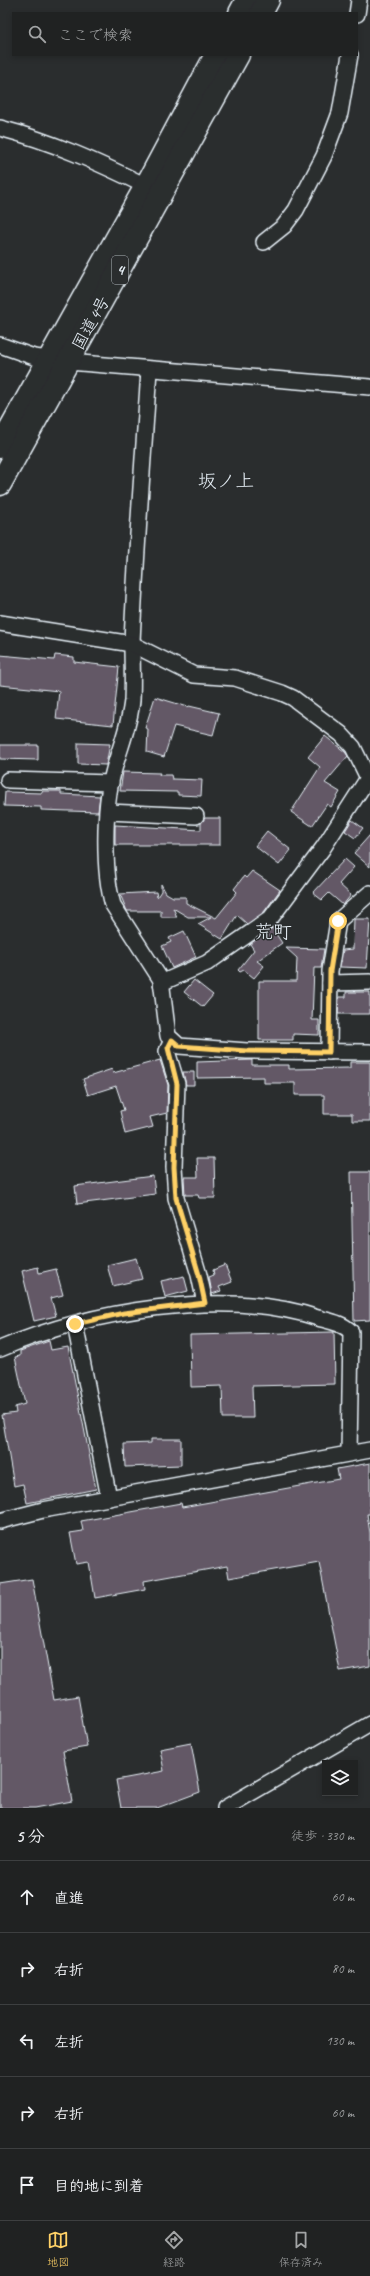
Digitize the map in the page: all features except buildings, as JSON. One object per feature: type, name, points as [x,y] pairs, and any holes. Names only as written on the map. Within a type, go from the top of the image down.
[{"type":"highway","points":[[241,12],[247,0]]},
{"type":"highway","points":[[262,12],[268,0]]},
{"type":"highway","name":"国道4号","points":[[0,484],[146,186],[215,56]]},
{"type":"highway","name":"国道4号","points":[[0,447],[59,361],[237,56]]},
{"type":"street","points":[[357,12],[359,0]]},
{"type":"street","points":[[264,242],[284,226],[296,210],[324,156],[340,113],[350,56]]},
{"type":"street","points":[[0,128],[39,138],[68,149],[146,186]]},
{"type":"street","points":[[0,345],[34,357],[59,361],[149,370],[370,387]]},
{"type":"street","points":[[149,370],[132,644],[130,714],[111,783],[108,812],[107,851],[109,893],[113,905],[158,974],[161,983],[168,1036],[179,1046],[247,1051],[370,1052]]},
{"type":"street","points":[[0,623],[132,644],[194,675],[235,678],[293,698],[345,738],[353,747],[369,780],[323,848],[270,919],[207,963],[161,983]]},
{"type":"street","points":[[8,780],[111,783]]},
{"type":"street","points":[[108,812],[196,816]]},
{"type":"street","points":[[329,1052],[330,983],[338,921],[370,893]]},
{"type":"street","points":[[330,983],[370,982]]},
{"type":"street","points":[[172,1040],[167,1051],[177,1084],[174,1167],[176,1198],[199,1275],[205,1303]]},
{"type":"street","points":[[0,1349],[25,1339],[75,1324],[124,1313],[205,1303],[294,1311],[348,1329],[351,1332],[349,1453]]},
{"type":"street","points":[[75,1324],[109,1498]]},
{"type":"street","points":[[0,1521],[109,1498],[370,1450]]},
{"type":"street","points":[[225,1808],[370,1724]]},
{"type":"district","name":"坂ノ上","points":[[226,481]]},
{"type":"district","name":"荒町","points":[[273,932]]},
{"type":"route","points":[[75,1324],[98,1318],[160,1307],[205,1303],[199,1275],[176,1198],[174,1167],[177,1084],[167,1051],[168,1048],[172,1040],[179,1046],[247,1051],[329,1052],[330,971],[338,921]]}]
